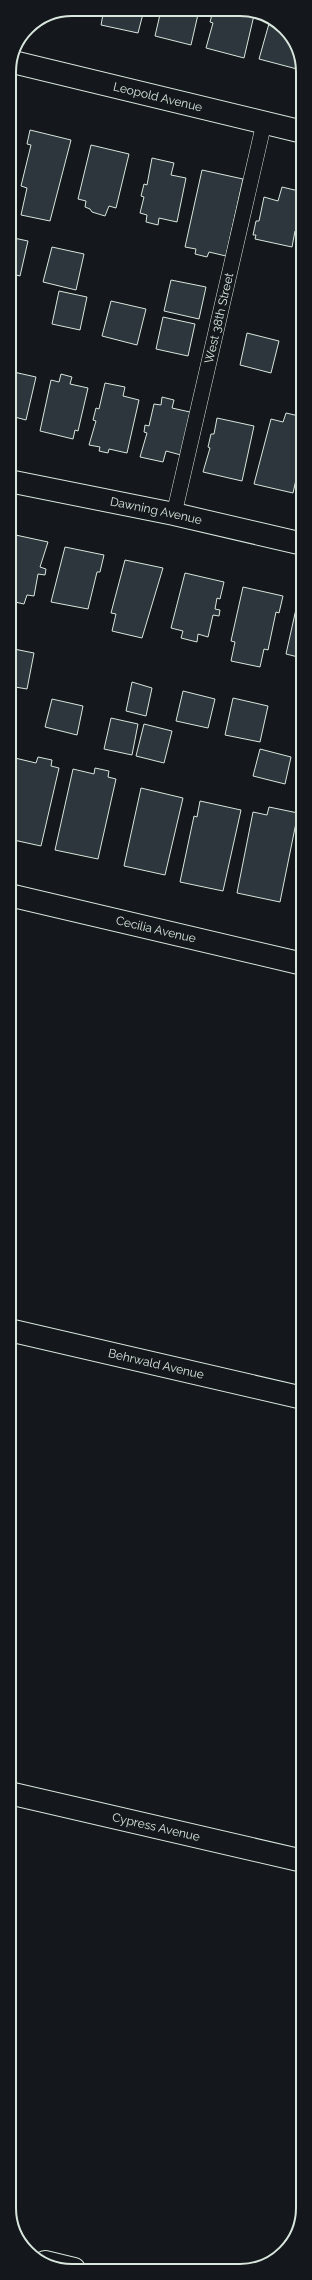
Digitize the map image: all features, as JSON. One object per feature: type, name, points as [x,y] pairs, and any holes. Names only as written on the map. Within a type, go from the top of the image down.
[{"type":"street","name":"Leopold Avenue","points":[[17,63],[296,130]]},
{"type":"street","name":"Dawning Avenue","points":[[16,482],[174,514],[296,542]]},
{"type":"street","name":"Cecilia Avenue","points":[[16,897],[296,962]]},
{"type":"street","name":"Behrwald Avenue","points":[[16,1332],[296,1396]]},
{"type":"street","name":"Cypress Avenue","points":[[16,1795],[296,1859]]},
{"type":"lane","name":"West 38th Street","points":[[174,514],[264,123]]},
{"type":"building","points":[[103,16],[142,16],[138,33],[101,25]]},
{"type":"building","points":[[160,16],[198,16],[191,45],[155,36]]},
{"type":"building","points":[[212,16],[247,16],[253,18],[244,58],[206,48],[213,23],[210,22]]},
{"type":"building","points":[[269,24],[277,30],[288,44],[292,51],[296,69],[259,59]]},
{"type":"building","points":[[30,130],[71,140],[50,221],[21,215],[27,188],[21,186],[31,145],[27,144]]},
{"type":"building","points":[[91,145],[129,154],[116,208],[109,206],[105,216],[92,212],[90,209],[85,207],[86,201],[78,199]]},
{"type":"building","points":[[152,158],[174,163],[171,175],[186,178],[177,222],[159,218],[158,225],[146,222],[147,215],[140,213],[144,197],[141,196],[144,184],[147,185]]},
{"type":"building","points":[[202,170],[243,179],[226,256],[209,252],[207,257],[195,254],[196,249],[185,247]]},
{"type":"building","points":[[282,187],[296,190],[296,231],[292,247],[255,239],[256,235],[253,235],[256,221],[259,221],[264,197],[278,201]]},
{"type":"building","points":[[16,238],[28,241],[20,276],[16,275]]},
{"type":"building","points":[[52,247],[84,254],[76,290],[43,282]]},
{"type":"building","points":[[171,280],[206,287],[199,319],[164,311]]},
{"type":"building","points":[[59,291],[87,297],[80,330],[52,324]]},
{"type":"building","points":[[111,301],[146,309],[137,345],[102,336]]},
{"type":"building","points":[[163,317],[195,324],[188,356],[156,349]]},
{"type":"building","points":[[247,333],[279,341],[271,373],[240,365]]},
{"type":"building","points":[[16,373],[36,377],[26,420],[16,417]]},
{"type":"building","points":[[61,374],[72,377],[70,384],[88,388],[78,431],[75,430],[73,439],[40,431],[51,380],[59,382]]},
{"type":"building","points":[[105,383],[125,387],[123,396],[139,400],[127,453],[109,449],[108,453],[99,451],[100,447],[89,445],[96,421],[93,420],[96,408],[99,409]]},
{"type":"building","points":[[162,397],[174,400],[172,408],[190,412],[181,455],[166,451],[163,462],[140,457],[147,433],[144,432],[145,425],[149,426],[154,404],[161,405]]},
{"type":"building","points":[[286,413],[296,415],[296,480],[293,493],[254,484],[271,419],[283,422]]},
{"type":"building","points":[[217,418],[254,426],[242,481],[203,472],[210,448],[208,447],[211,434],[214,434]]},
{"type":"building","points":[[16,535],[48,542],[40,567],[46,569],[45,575],[38,574],[34,596],[27,595],[24,604],[16,602]]},
{"type":"building","points":[[65,547],[104,555],[100,572],[97,572],[88,609],[51,602]]},
{"type":"building","points":[[125,560],[163,568],[142,638],[112,631],[116,614],[111,613]]},
{"type":"building","points":[[185,573],[224,582],[220,599],[217,598],[215,609],[220,610],[219,616],[213,615],[208,637],[198,634],[197,642],[181,638],[183,631],[171,628]]},
{"type":"building","points":[[243,587],[283,596],[279,613],[276,612],[268,650],[264,649],[260,667],[231,661],[235,642],[231,641]]},
{"type":"building","points":[[296,609],[296,656],[286,654]]},
{"type":"building","points":[[16,649],[34,653],[27,689],[16,687]]},
{"type":"building","points":[[132,682],[152,688],[146,716],[126,711]]},
{"type":"building","points":[[183,691],[215,699],[208,728],[176,721]]},
{"type":"building","points":[[233,698],[268,706],[260,742],[225,735]]},
{"type":"building","points":[[52,699],[83,706],[77,735],[45,727]]},
{"type":"building","points":[[111,718],[138,724],[132,755],[104,749]]},
{"type":"building","points":[[144,724],[172,731],[164,763],[136,756]]},
{"type":"building","points":[[260,749],[291,757],[285,784],[253,776]]},
{"type":"building","points":[[38,757],[52,760],[51,766],[59,768],[41,846],[16,841],[16,758],[36,763]]},
{"type":"building","points":[[95,768],[109,771],[108,777],[116,779],[98,859],[55,850],[73,769],[94,774]]},
{"type":"building","points":[[141,788],[183,798],[165,875],[124,866]]},
{"type":"building","points":[[200,801],[241,810],[223,891],[180,882],[194,816],[197,817]]},
{"type":"building","points":[[269,807],[296,813],[296,823],[280,902],[237,893],[253,812],[267,815]]}]
